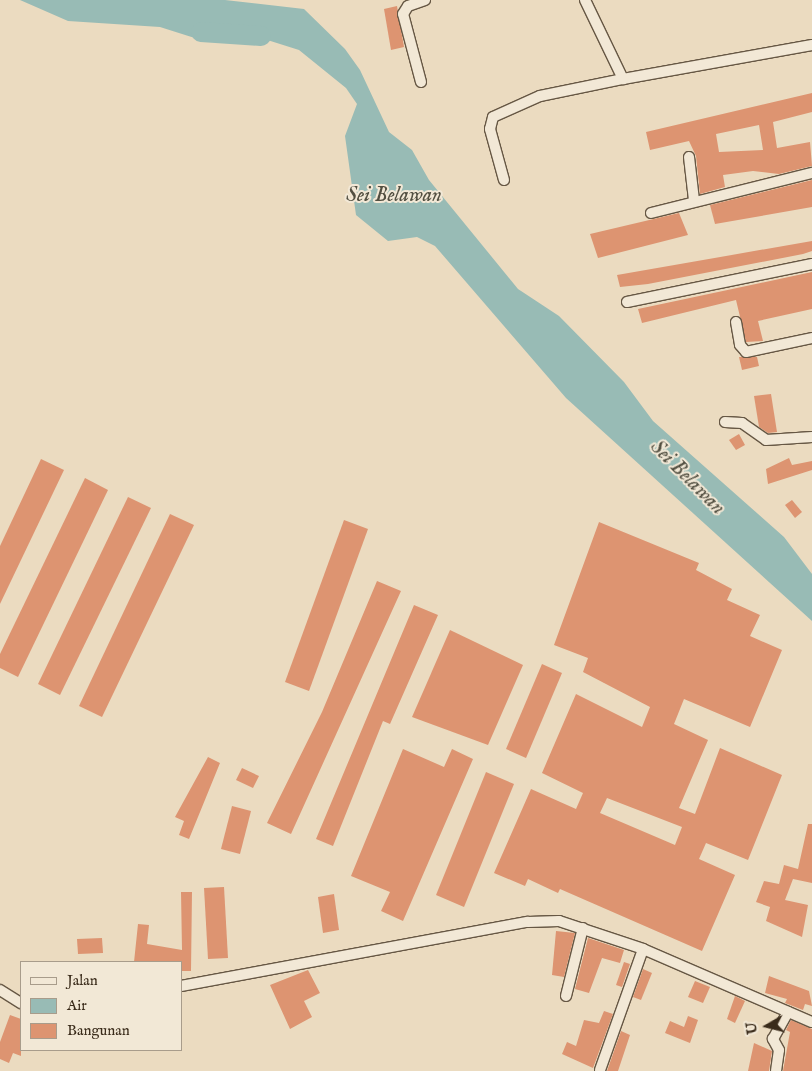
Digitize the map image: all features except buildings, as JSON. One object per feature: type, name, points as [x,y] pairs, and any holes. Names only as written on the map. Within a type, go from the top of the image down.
[{"type":"street","points":[[421,82],[403,14],[408,6],[426,0]]},
{"type":"street","points":[[585,0],[623,79]]},
{"type":"street","points":[[504,180],[490,129],[492,118],[540,96],[812,45]]},
{"type":"street","points":[[689,158],[694,200]]},
{"type":"street","points":[[651,212],[694,200],[812,173]]},
{"type":"street","points":[[628,302],[812,264]]},
{"type":"street","points":[[736,322],[746,352],[812,338]]},
{"type":"street","points":[[725,422],[742,423],[766,440],[812,437]]},
{"type":"street","points":[[182,986],[528,922],[559,921],[643,949],[812,1022]]},
{"type":"street","points":[[566,996],[583,928]]},
{"type":"street","points":[[600,1070],[643,949]]},
{"type":"street","points":[[0,990],[20,1002]]},
{"type":"street","points":[[776,1071],[779,1050],[773,1039],[788,1012]]},
{"type":"water","name":"Sei Belawan","points":[[20,0],[225,0],[304,9],[345,49],[360,70],[389,132],[412,150],[429,180],[518,289],[559,316],[624,382],[653,421],[784,537],[812,574],[812,621],[566,398],[435,246],[417,237],[388,241],[356,215],[345,136],[357,104],[346,88],[299,50],[261,38],[242,40],[230,34],[201,40],[160,27],[68,21]]},
{"type":"waterway","name":"Sei Belawan","points":[[201,32],[261,36]]}]
